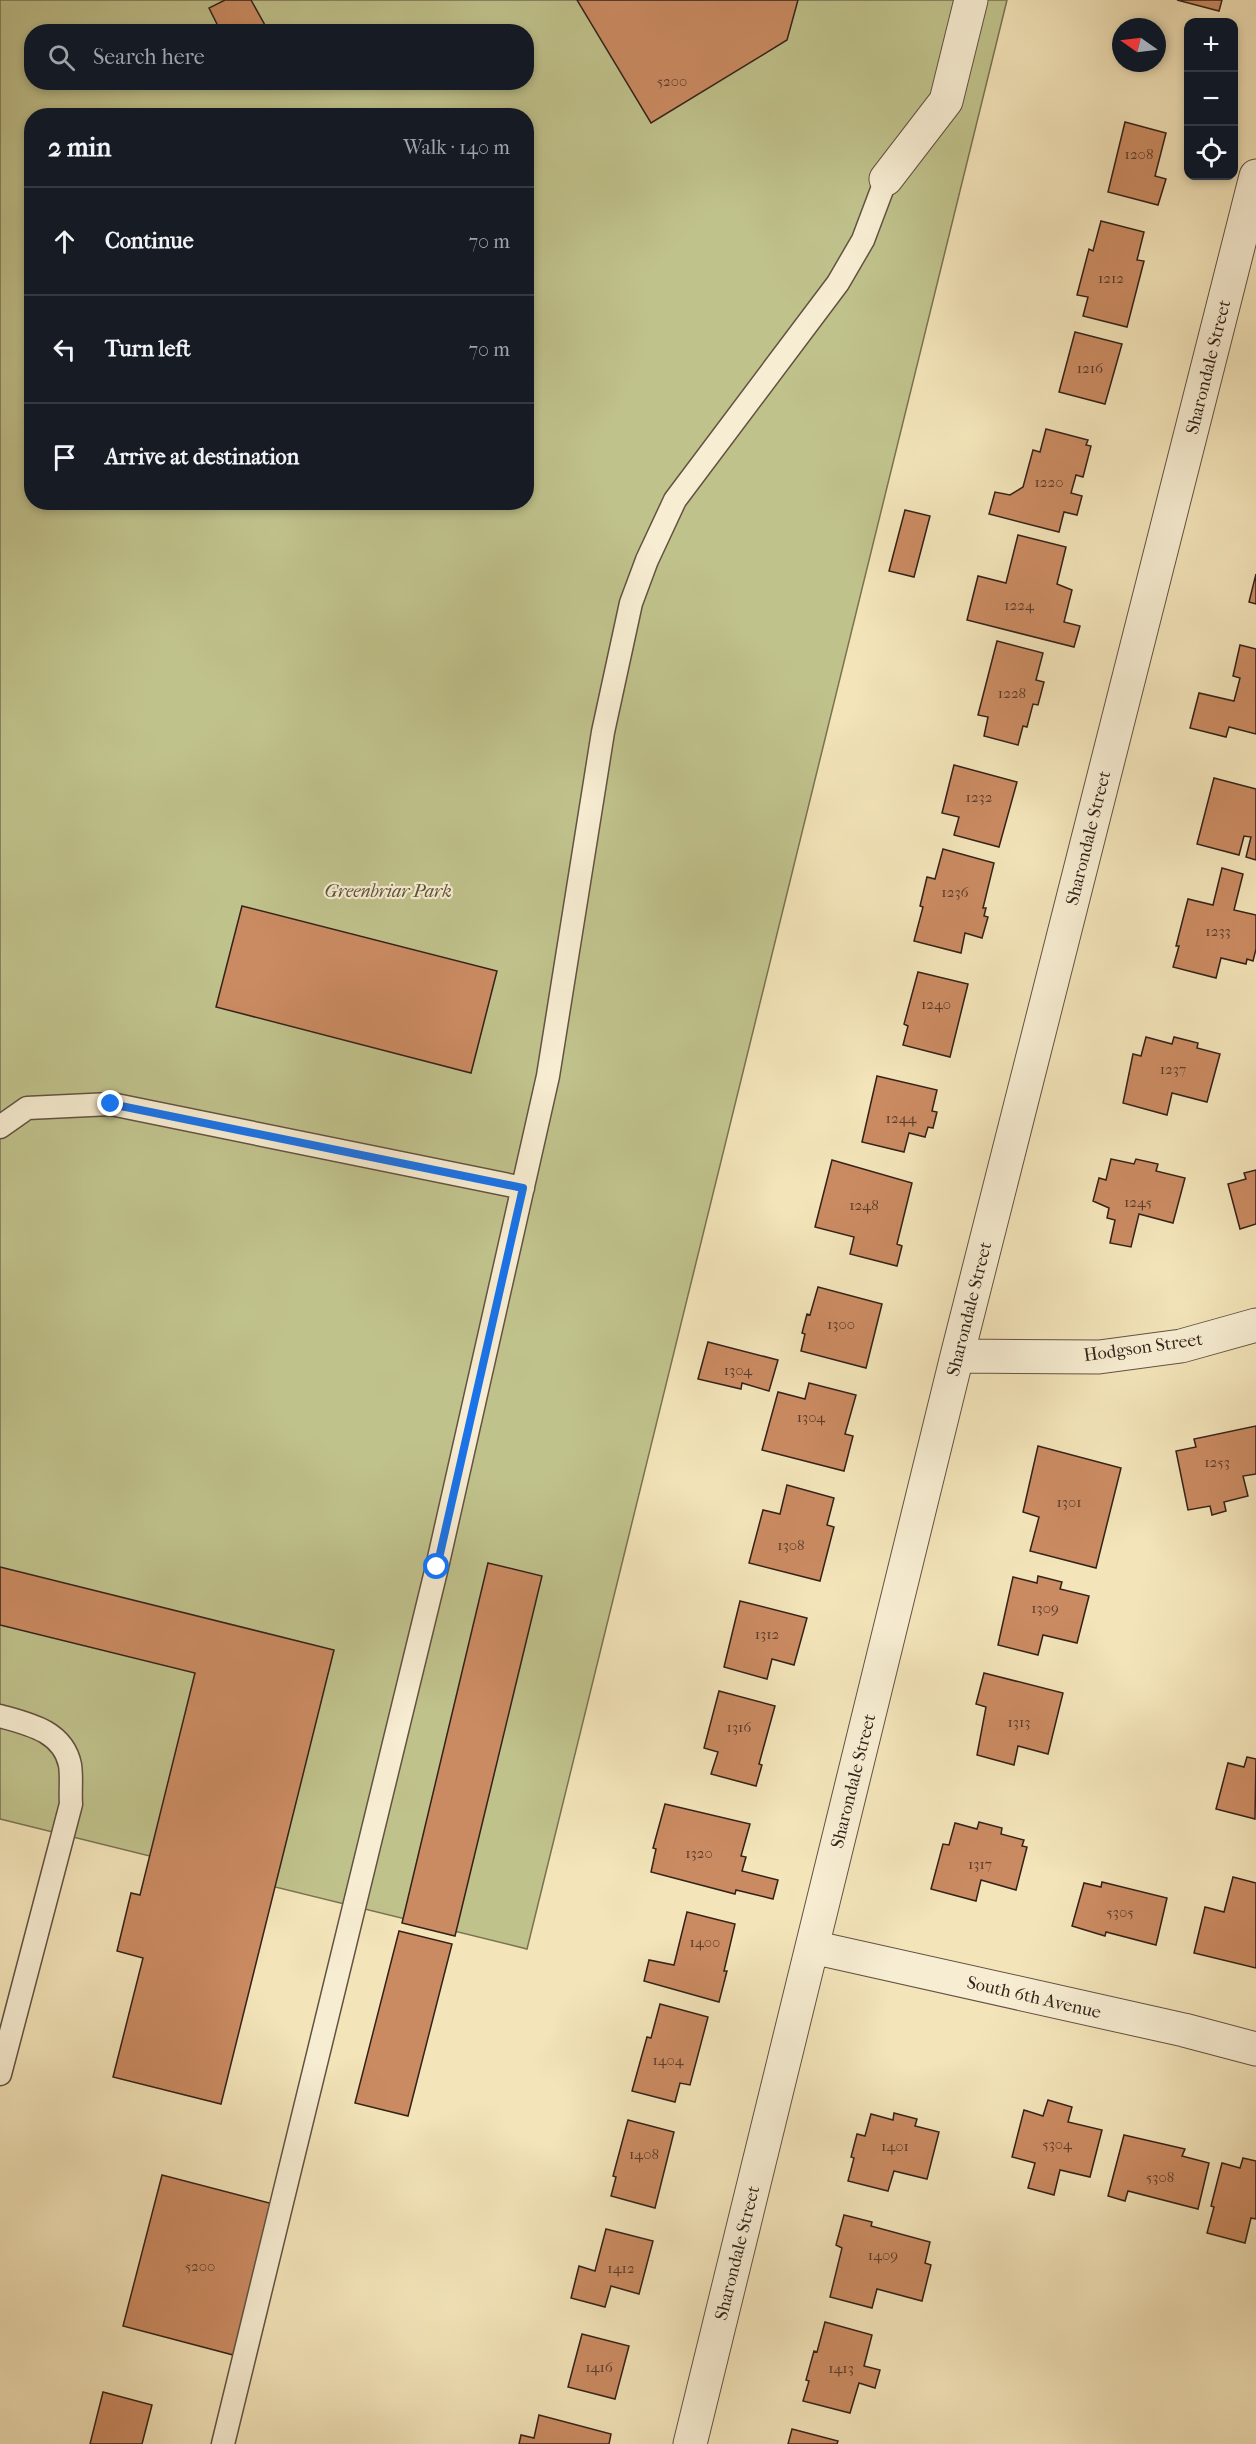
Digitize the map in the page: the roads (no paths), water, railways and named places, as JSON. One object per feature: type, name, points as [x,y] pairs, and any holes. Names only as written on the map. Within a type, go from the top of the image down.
[{"type":"street","points":[[886,180],[946,101],[972,0]]},
{"type":"street","name":"Sharondale Street","points":[[690,2444],[957,1356],[1256,176]]},
{"type":"street","name":"Hodgson Street","points":[[957,1356],[1099,1358],[1181,1346],[1256,1325]]},
{"type":"street","name":"South 6th Avenue","points":[[812,1947],[1256,2049]]},
{"type":"lane","points":[[223,2444],[437,1567],[548,1076],[603,732],[631,603],[647,560],[675,500],[838,283],[862,240],[886,180]]},
{"type":"lane","points":[[0,1127],[27,1108],[111,1104],[523,1188]]},
{"type":"lane","points":[[0,1716],[34,1725],[56,1738],[70,1764],[71,1804],[0,2074]]},
{"type":"park label","name":"Greenbriar Park","points":[[388,891]]}]
